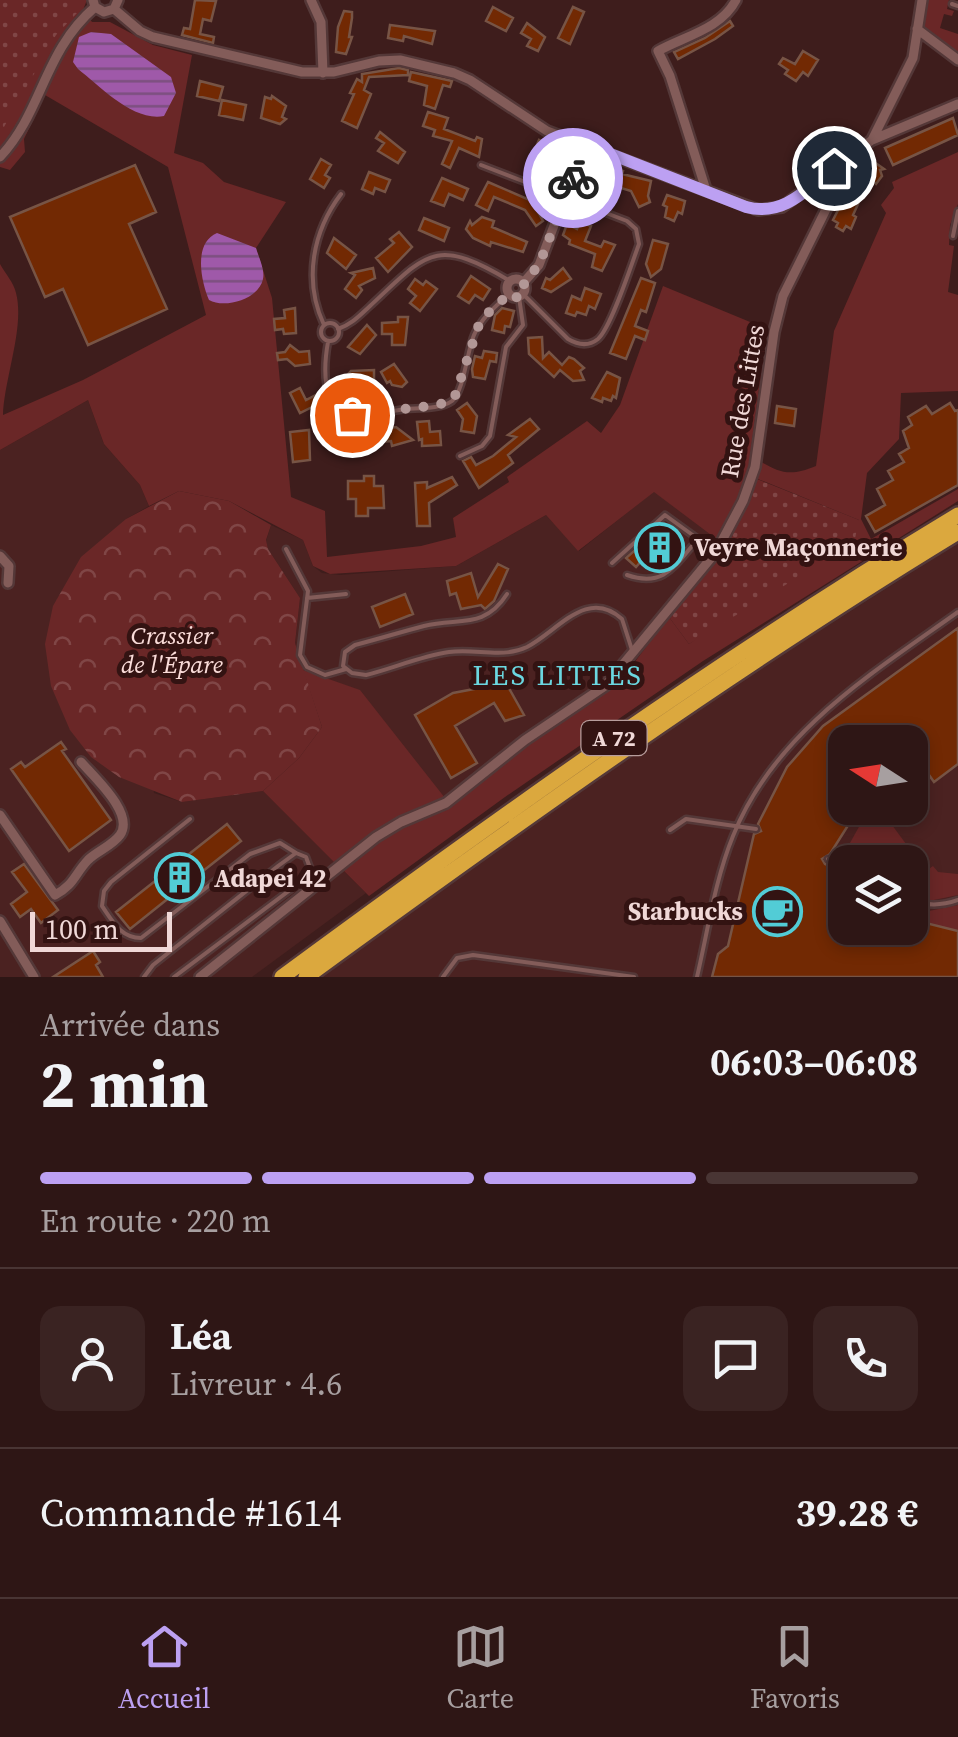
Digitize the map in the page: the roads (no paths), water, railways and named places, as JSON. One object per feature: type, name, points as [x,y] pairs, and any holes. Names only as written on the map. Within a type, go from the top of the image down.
[{"type":"highway","name":"A 72","points":[[282,977],[550,781],[775,629],[958,515]]},
{"type":"highway","name":"A 72","points":[[306,977],[634,742],[958,532]]},
{"type":"street","points":[[311,0],[321,22],[323,72]]},
{"type":"street","points":[[706,190],[670,76],[658,52],[705,30],[730,12],[736,0]]},
{"type":"street","points":[[872,140],[908,73],[922,0]]},
{"type":"street","points":[[0,157],[22,128],[57,50],[94,4],[104,12],[116,4],[140,30],[153,37],[302,72],[391,60],[466,78],[536,125],[758,210],[782,208],[872,140],[958,104]]},
{"type":"street","points":[[917,29],[958,60]]},
{"type":"street","points":[[524,282],[510,281],[507,286],[517,295],[539,265],[585,144]]},
{"type":"street","name":"Rue des Littes","points":[[200,977],[376,837],[441,806],[525,740],[605,686],[716,552],[743,501],[755,467],[774,332],[783,296],[855,151]]},
{"type":"street","points":[[0,556],[9,566],[8,583]]},
{"type":"street","points":[[0,815],[55,895],[70,887],[88,860],[119,837],[124,825],[123,812],[81,762]]},
{"type":"street","points":[[0,921],[34,977]]},
{"type":"lane","points":[[482,165],[627,221],[638,234],[640,244],[604,330],[592,342],[574,344],[517,295]]},
{"type":"lane","points":[[328,342],[321,336],[324,324],[316,293],[314,252],[322,224],[341,194]]},
{"type":"lane","points":[[952,236],[958,211]]},
{"type":"lane","points":[[338,328],[354,322],[418,262],[432,255],[453,256],[510,281]]},
{"type":"lane","points":[[328,342],[324,360],[326,386],[335,407],[341,411],[356,415],[445,404],[458,392],[478,327],[489,312],[517,295]]},
{"type":"lane","points":[[460,456],[482,446],[490,436],[504,353],[523,325],[517,295]]},
{"type":"lane","points":[[324,324],[332,323],[338,328]]},
{"type":"lane","points":[[328,342],[338,337],[338,328]]},
{"type":"lane","points":[[612,562],[665,515],[716,552]]},
{"type":"lane","points":[[628,575],[656,580],[664,576],[698,540]]},
{"type":"lane","points":[[286,549],[308,591],[300,656],[307,667],[325,675],[346,670],[366,675],[451,652],[512,652],[540,639],[578,611],[600,607],[622,619],[633,655]]},
{"type":"lane","points":[[307,598],[346,594]]},
{"type":"lane","points":[[346,670],[343,656],[355,645],[425,625],[458,624],[486,616],[498,608],[507,594]]},
{"type":"lane","points":[[697,977],[724,859],[752,797],[798,735],[819,714],[958,612]]},
{"type":"lane","points":[[670,830],[686,819],[756,829]]},
{"type":"lane","points":[[174,977],[306,878],[310,868],[306,858],[280,843],[250,854],[141,938],[129,938],[102,906],[104,890],[190,820]]},
{"type":"lane","points":[[144,977],[153,964],[296,853]]},
{"type":"lane","points":[[928,905],[958,900]]},
{"type":"lane","points":[[443,977],[458,958],[473,955],[634,977]]},
{"type":"place","name":"Veyre Maçonnerie","points":[[659,547]]},
{"type":"place","name":"Adapei 42","points":[[179,878]]},
{"type":"place","name":"Starbucks","points":[[778,911]]},
{"type":"district","name":"LES LITTES","points":[[558,675]]},
{"type":"park label","name":"Crassier de l'Épare","points":[[172,650]]}]
